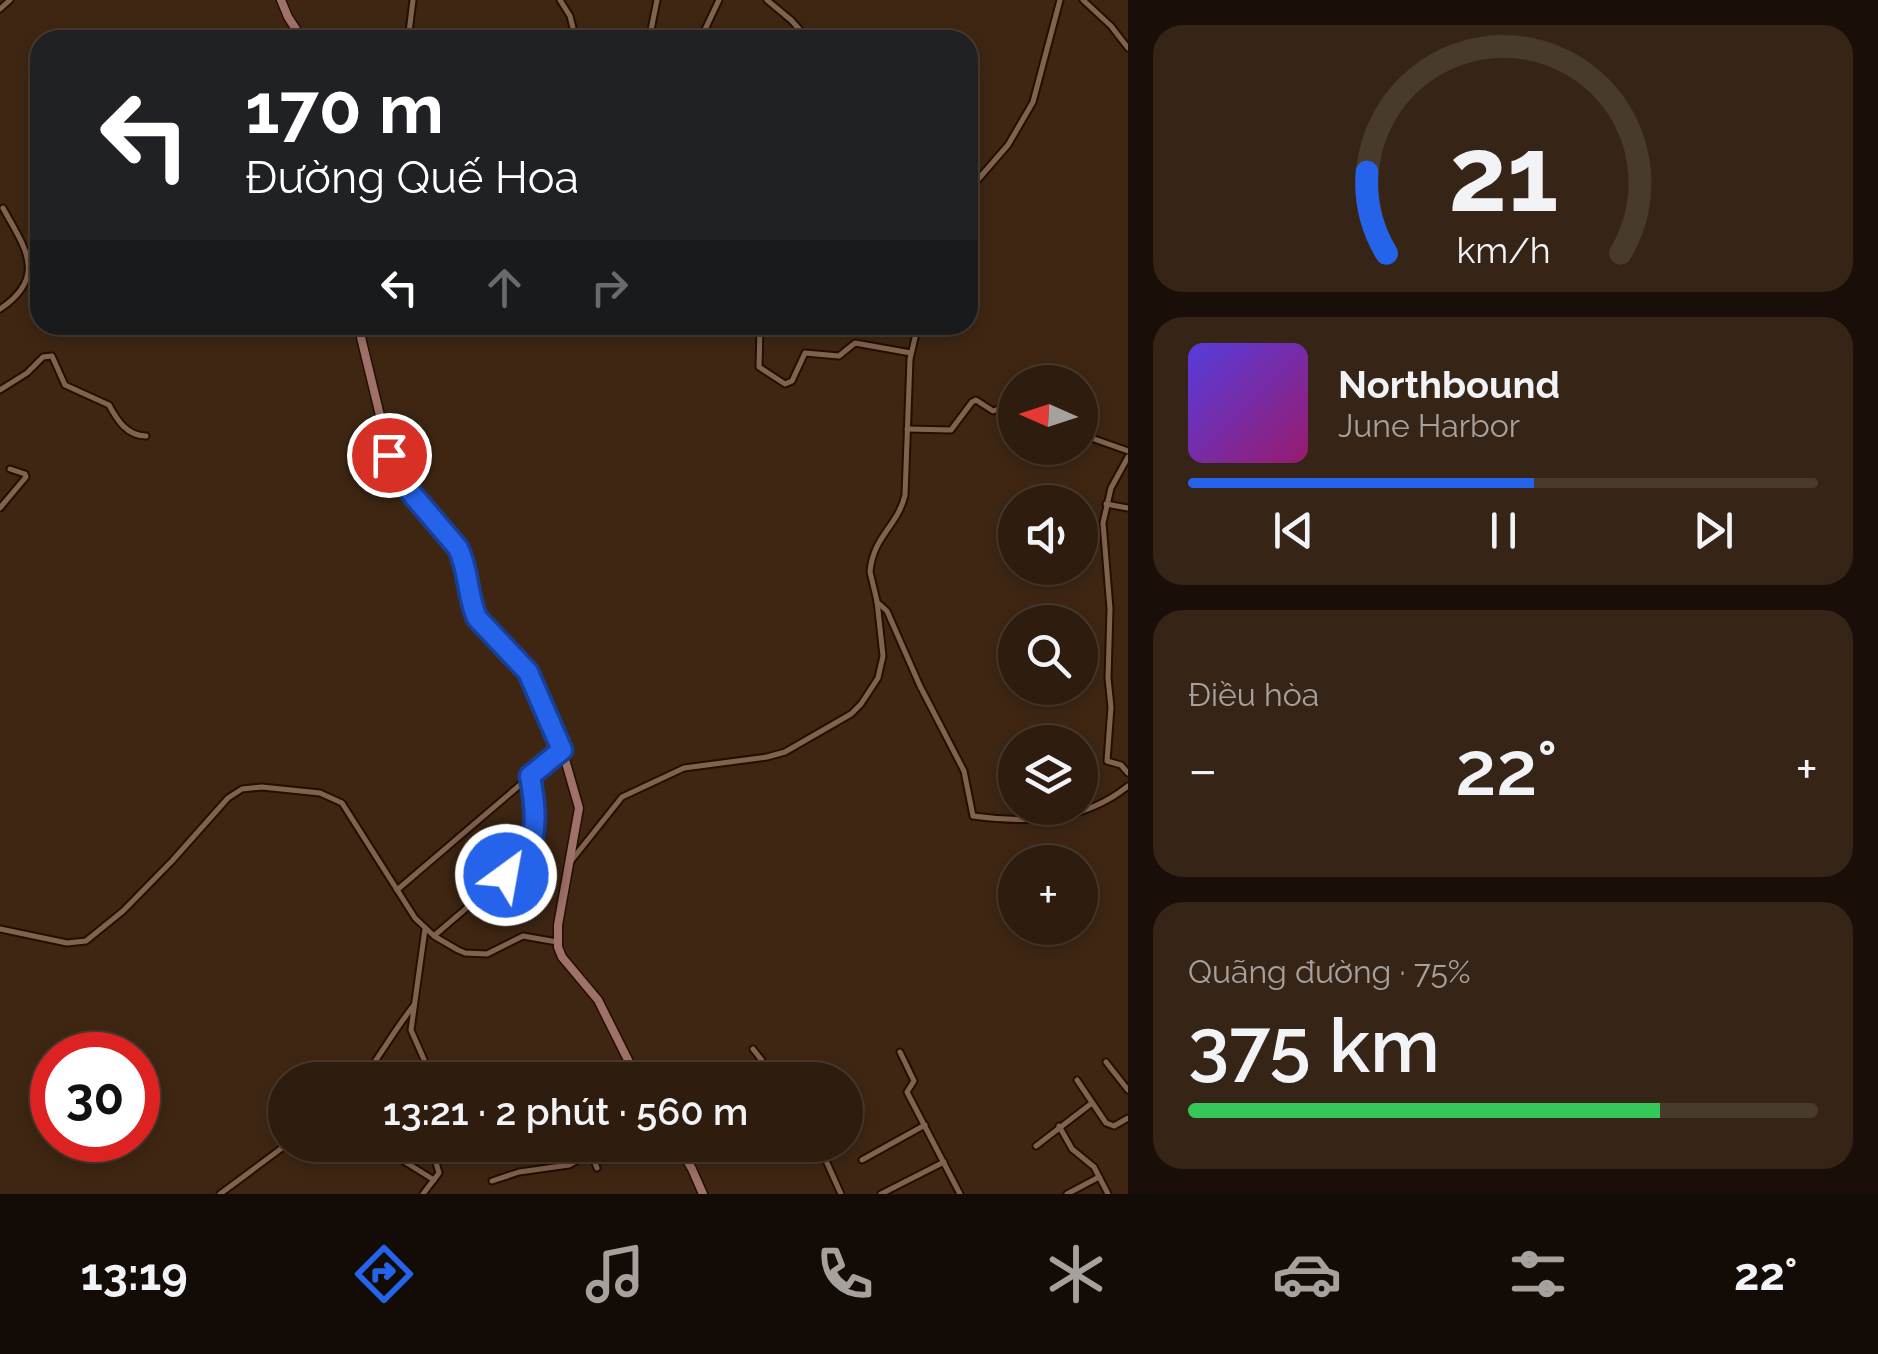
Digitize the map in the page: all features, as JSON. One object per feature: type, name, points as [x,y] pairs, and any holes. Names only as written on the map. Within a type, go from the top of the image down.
[{"type":"street","points":[[0,10],[10,0]]},
{"type":"street","points":[[281,0],[296,30]]},
{"type":"street","points":[[409,30],[413,0]]},
{"type":"street","points":[[560,0],[574,30]]},
{"type":"street","points":[[651,30],[656,0]]},
{"type":"street","points":[[705,30],[719,0]]},
{"type":"street","points":[[766,0],[800,30]]},
{"type":"street","points":[[978,180],[1008,145],[1033,102],[1060,0]]},
{"type":"street","points":[[1084,0],[1128,48]]},
{"type":"street","points":[[0,309],[23,286],[27,265],[26,248],[2,208]]},
{"type":"street","points":[[360,335],[393,469],[458,548],[477,618],[528,672],[562,750],[579,808],[557,942],[562,957],[598,1000],[628,1062]]},
{"type":"street","points":[[760,335],[759,367],[785,384],[792,380],[805,353],[839,356],[855,343],[911,353]]},
{"type":"street","points":[[569,863],[622,796],[684,768],[785,752],[851,714],[871,692],[882,667],[883,646],[870,572],[877,542],[903,504],[911,353],[916,335]]},
{"type":"street","points":[[0,390],[27,374],[43,357],[52,356],[65,386],[109,405],[115,418],[128,430],[146,436]]},
{"type":"street","points":[[907,429],[951,430],[976,400],[993,411],[998,409]]},
{"type":"street","points":[[1098,442],[1128,454],[1110,488],[1103,534],[1110,610],[1107,761],[1121,765],[1128,773]]},
{"type":"street","points":[[0,508],[26,477],[10,469]]},
{"type":"street","points":[[1106,504],[1128,508]]},
{"type":"street","points":[[877,601],[887,611],[964,771],[973,816],[1051,820],[1104,804],[1128,786]]},
{"type":"street","points":[[396,891],[562,750]]},
{"type":"street","points":[[434,936],[525,858],[536,814],[530,776]]},
{"type":"street","points":[[0,929],[67,943],[86,942],[135,899],[228,798],[250,788],[320,793],[342,803],[396,891],[425,929],[464,953],[493,952],[523,936],[557,942]]},
{"type":"street","points":[[425,929],[411,1030],[426,1062]]},
{"type":"street","points":[[374,1062],[416,1002]]},
{"type":"street","points":[[753,1049],[763,1062]]},
{"type":"street","points":[[900,1052],[914,1081],[907,1092],[958,1193]]},
{"type":"street","points":[[1106,1062],[1128,1090]]},
{"type":"street","points":[[1077,1080],[1110,1126],[1128,1118]]},
{"type":"street","points":[[1036,1146],[1092,1103]]},
{"type":"street","points":[[863,1159],[924,1125]]},
{"type":"street","points":[[1059,1126],[1072,1149],[1090,1161],[1108,1194]]},
{"type":"street","points":[[220,1194],[268,1158]]},
{"type":"street","points":[[405,1162],[434,1180]]},
{"type":"street","points":[[423,1194],[439,1173],[437,1162]]},
{"type":"street","points":[[492,1181],[573,1162]]},
{"type":"street","points":[[594,1162],[596,1168]]},
{"type":"street","points":[[688,1162],[703,1194]]},
{"type":"street","points":[[827,1162],[841,1194]]},
{"type":"street","points":[[881,1194],[896,1191],[944,1162]]},
{"type":"street","points":[[1068,1194],[1099,1177]]},
{"type":"route","points":[[389,455],[400,480],[458,548],[477,618],[528,672],[562,750],[530,776],[536,814],[534,828],[525,858],[506,875]]}]
